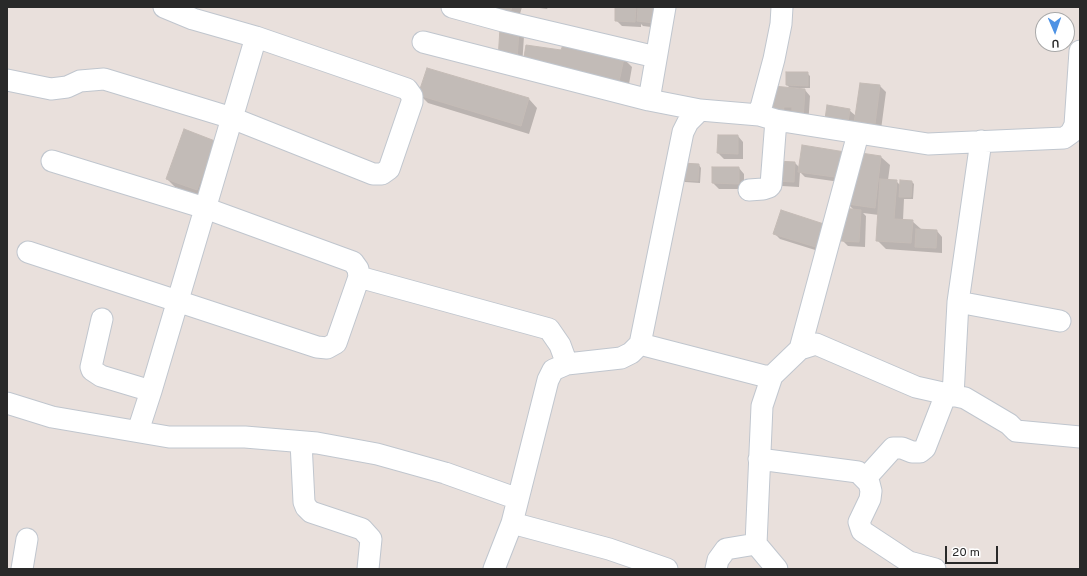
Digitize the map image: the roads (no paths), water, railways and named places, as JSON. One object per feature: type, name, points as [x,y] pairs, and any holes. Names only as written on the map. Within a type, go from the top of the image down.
[{"type":"street","points":[[7,80],[51,89],[67,86],[80,81],[104,79],[232,118],[373,174],[382,174],[388,169],[412,102],[412,96],[407,89],[256,38],[193,19],[164,7]]},
{"type":"street","points":[[452,7],[503,21],[656,57]]},
{"type":"street","points":[[649,100],[665,7]]},
{"type":"street","points":[[749,190],[763,189],[771,185],[767,117],[774,60],[781,24],[782,7]]},
{"type":"street","points":[[138,431],[256,38]]},
{"type":"street","points":[[423,42],[649,100],[700,110],[767,117],[858,134],[928,144],[1064,138],[1071,134],[1075,124],[1080,51]]},
{"type":"street","points":[[494,569],[512,523],[548,380],[554,370],[567,364],[621,358],[640,344],[683,132],[688,122],[700,110]]},
{"type":"street","points":[[800,349],[858,134]]},
{"type":"street","points":[[865,479],[888,452],[894,448],[902,448],[912,452],[920,452],[925,448],[950,395],[958,302],[981,141]]},
{"type":"street","points":[[28,252],[317,348],[327,348],[336,343],[359,277],[358,269],[353,262],[205,208],[52,161]]},
{"type":"street","points":[[359,277],[548,329],[557,340],[567,364]]},
{"type":"street","points":[[958,302],[1060,321]]},
{"type":"street","points":[[102,319],[91,367],[92,370],[101,376],[151,391]]},
{"type":"street","points":[[640,344],[764,376],[772,376]]},
{"type":"street","points":[[777,569],[756,544],[762,406],[772,376],[800,349],[816,344],[916,388],[965,398],[1009,424],[1016,431],[1080,437]]},
{"type":"street","points":[[7,403],[52,417],[169,437],[245,437],[301,442],[377,454],[445,473],[518,499]]},
{"type":"street","points":[[301,442],[304,502],[306,507],[311,512],[362,529],[371,540],[368,569]]},
{"type":"street","points":[[759,459],[858,472],[869,482],[871,491],[870,499],[859,522],[862,531],[909,562],[935,569]]},
{"type":"street","points":[[512,523],[609,549],[667,569]]},
{"type":"street","points":[[22,569],[27,539]]},
{"type":"street","points":[[716,569],[718,560],[726,549],[756,544]]}]
